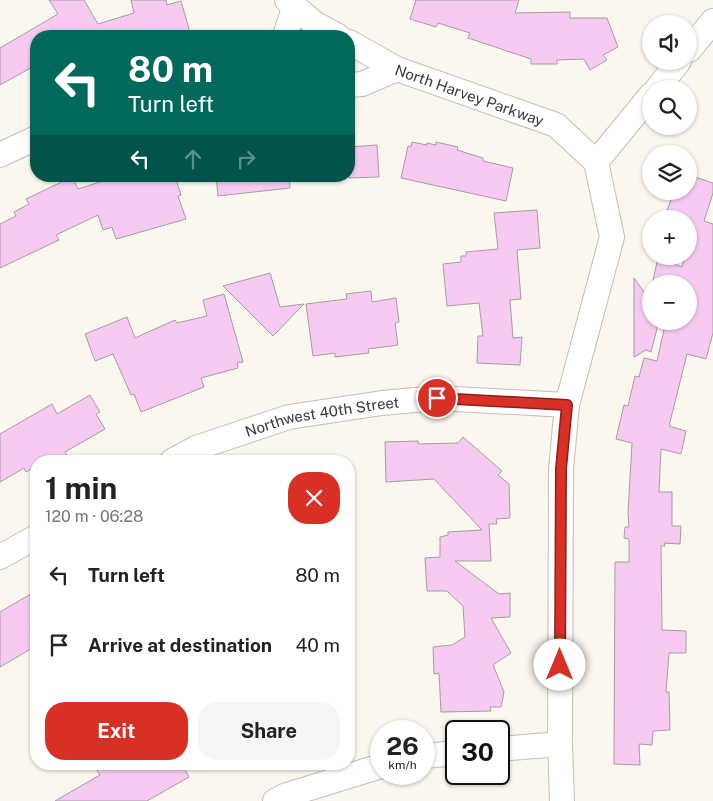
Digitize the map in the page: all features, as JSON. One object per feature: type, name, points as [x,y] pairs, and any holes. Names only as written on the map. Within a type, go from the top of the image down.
[{"type":"street","points":[[286,30],[290,4],[314,23],[327,30]]},
{"type":"street","points":[[697,40],[713,21]]},
{"type":"street","name":"North Harvey Parkway","points":[[355,45],[397,69],[556,125],[596,162]]},
{"type":"street","points":[[355,85],[362,84],[397,69]]},
{"type":"street","points":[[664,80],[672,70]]},
{"type":"street","points":[[562,801],[560,744],[561,469],[567,405],[612,237],[596,162],[642,106]]},
{"type":"street","points":[[0,155],[30,141]]},
{"type":"street","name":"Northwest 40th Street","points":[[183,455],[196,448],[288,417],[382,404],[437,398],[567,405]]},
{"type":"street","points":[[0,557],[30,540]]},
{"type":"street","points":[[510,748],[560,744]]},
{"type":"street","points":[[275,801],[284,796],[370,769]]},
{"type":"building","points":[[49,0],[84,0],[98,24],[134,13],[131,0],[166,0],[167,5],[181,1],[189,30],[31,30],[58,14]]},
{"type":"building","points":[[416,0],[519,0],[515,13],[570,12],[570,18],[607,18],[618,47],[603,55],[607,60],[590,70],[584,59],[557,60],[557,64],[531,64],[531,59],[468,38],[470,33],[438,23],[436,27],[410,19]]},
{"type":"building","points":[[30,30],[30,68],[0,85],[0,48]]},
{"type":"building","points":[[412,142],[436,145],[436,142],[458,147],[457,150],[483,158],[483,161],[513,168],[506,201],[401,178],[408,146],[411,147]]},
{"type":"building","points":[[377,145],[379,177],[355,178],[355,147]]},
{"type":"building","points":[[697,178],[713,183],[713,193],[704,221],[713,224],[713,333],[706,359],[687,354],[669,426],[686,431],[681,454],[661,449],[659,492],[672,492],[672,526],[681,526],[680,544],[664,543],[665,546],[661,546],[662,630],[686,631],[686,653],[669,653],[666,692],[669,692],[670,730],[653,731],[652,745],[639,744],[640,765],[614,764],[615,562],[629,562],[629,539],[624,538],[625,527],[629,527],[632,443],[616,439],[624,405],[628,406],[635,376],[639,377],[644,358],[657,361],[664,330],[697,330],[697,275],[654,275],[656,265],[677,265],[682,267],[683,265],[697,265],[697,210],[667,210],[671,200],[697,200]]},
{"type":"building","points":[[62,182],[74,182],[78,189],[100,182],[177,182],[181,195],[178,196],[186,219],[116,239],[112,227],[103,230],[98,215],[56,235],[59,240],[0,268],[0,224],[16,216],[14,212],[29,204],[26,199]]},
{"type":"building","points":[[217,182],[290,182],[290,188],[218,196]]},
{"type":"building","points":[[537,210],[540,248],[517,250],[521,299],[510,300],[513,338],[522,337],[520,365],[477,363],[478,336],[483,336],[479,303],[447,306],[443,264],[461,262],[461,256],[466,256],[466,252],[498,249],[494,213]]},
{"type":"building","points":[[270,273],[280,307],[304,304],[273,336],[223,286]]},
{"type":"building","points":[[634,278],[642,289],[642,330],[657,330],[651,352],[646,350],[634,357]]},
{"type":"building","points":[[371,291],[372,302],[396,298],[399,322],[395,323],[398,345],[368,349],[369,353],[335,357],[335,353],[313,356],[306,304],[347,299],[346,294]]},
{"type":"building","points":[[224,294],[243,362],[237,363],[238,368],[201,378],[204,387],[141,412],[134,394],[131,395],[113,354],[95,361],[85,334],[127,317],[135,338],[175,320],[177,323],[207,316],[203,300]]},
{"type":"building","points":[[90,395],[100,412],[96,414],[105,429],[65,452],[67,455],[30,455],[30,470],[26,472],[24,468],[0,482],[0,434],[52,404],[57,414]]},
{"type":"building","points":[[463,437],[502,471],[498,475],[509,484],[510,518],[496,519],[497,524],[489,524],[491,561],[455,561],[499,594],[510,593],[510,617],[491,618],[511,653],[493,665],[504,692],[501,707],[490,707],[491,711],[441,712],[439,673],[434,674],[433,647],[452,645],[465,637],[463,606],[447,591],[427,591],[425,558],[440,557],[440,537],[448,535],[448,532],[482,530],[434,479],[386,482],[385,442],[418,441],[418,444],[458,443]]},
{"type":"building","points":[[30,594],[30,650],[0,667],[0,612]]},
{"type":"building","points":[[97,770],[185,770],[189,777],[147,801],[55,801],[100,775]]},
{"type":"route","points":[[437,398],[567,405],[561,469],[560,665]]}]
